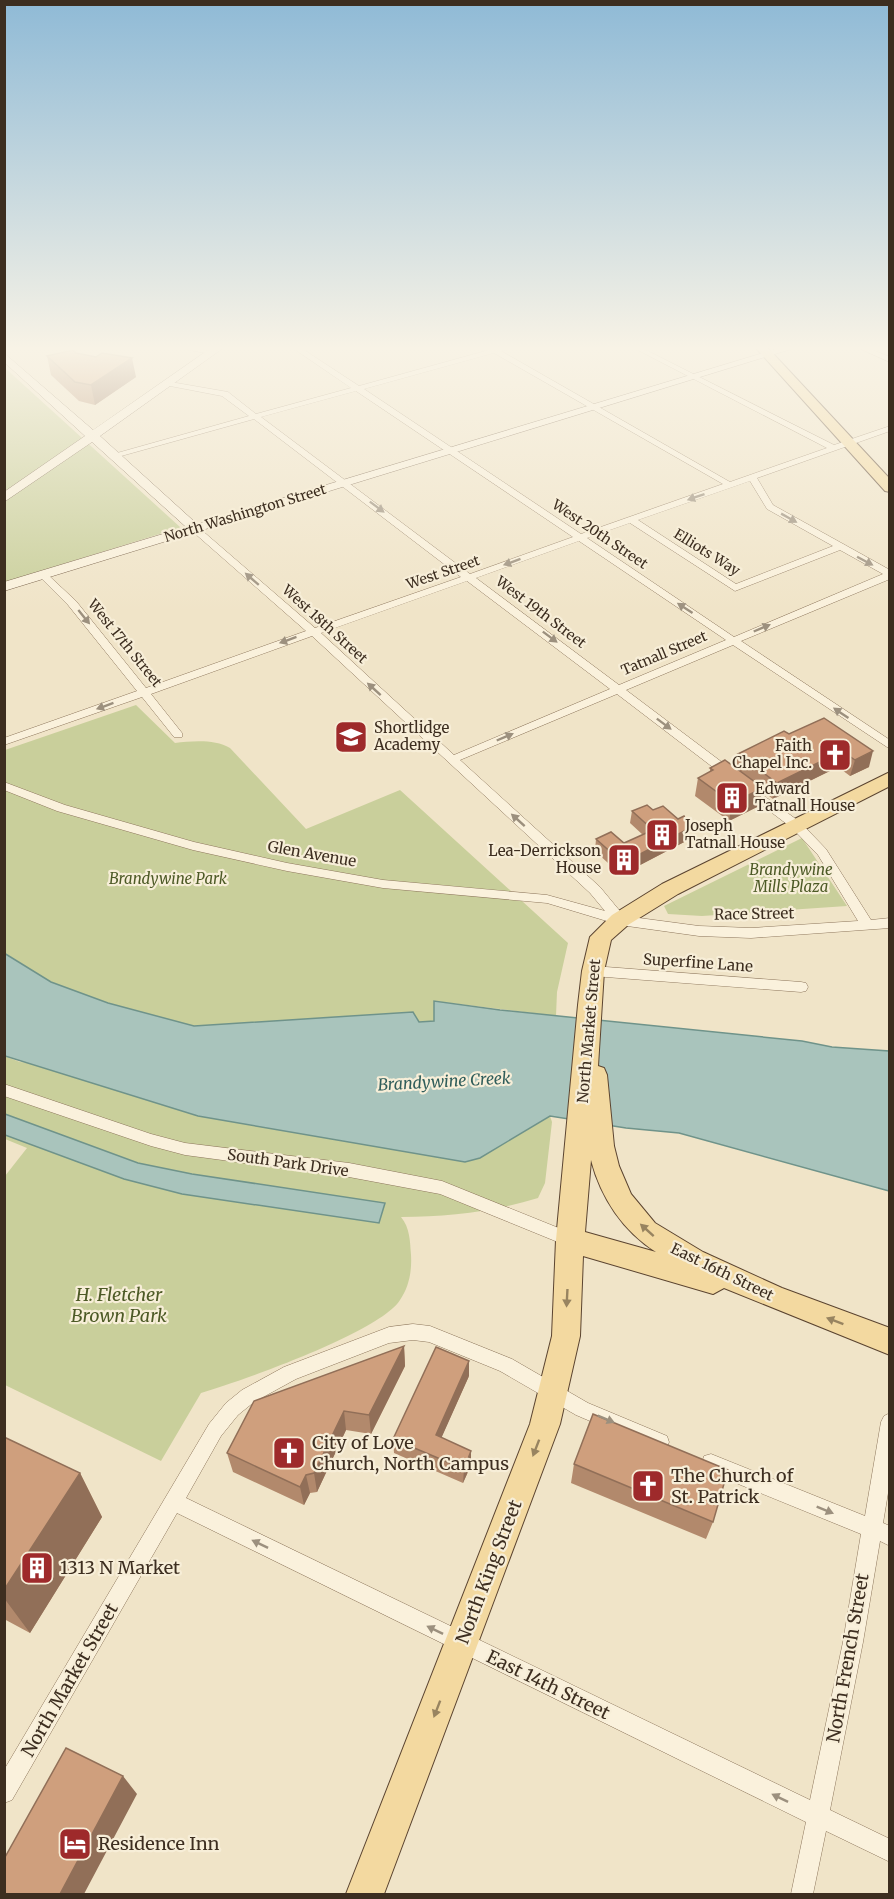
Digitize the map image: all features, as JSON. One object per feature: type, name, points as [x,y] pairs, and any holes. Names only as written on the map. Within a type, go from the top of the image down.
[{"type":"main road","points":[[842,435],[890,488]]},
{"type":"main road","name":"North Market Street","points":[[590,1000],[593,971],[601,937],[620,920],[670,889],[890,778]]},
{"type":"main road","name":"East 16th Street","points":[[590,1000],[590,1145],[606,1166],[621,1201],[645,1231],[693,1261],[772,1297],[890,1342]]},
{"type":"main road","points":[[590,1145],[575,1206],[570,1239],[662,1268],[772,1297]]},
{"type":"main road","name":"North King Street","points":[[365,1894],[546,1424],[566,1336],[570,1239]]},
{"type":"street","points":[[114,455],[190,435]]},
{"type":"street","name":"West 19th Street","points":[[280,435],[796,825],[822,852],[868,925]]},
{"type":"street","name":"West 20th Street","points":[[429,435],[890,746]]},
{"type":"street","name":"North Washington Street","points":[[4,587],[503,435]]},
{"type":"street","points":[[643,435],[730,484]]},
{"type":"street","points":[[808,435],[834,448]]},
{"type":"street","name":"West Street","points":[[4,742],[871,435]]},
{"type":"street","points":[[4,498],[93,436]]},
{"type":"street","name":"West 18th Street","points":[[93,436],[312,631],[595,890],[620,920]]},
{"type":"street","points":[[752,477],[770,507],[890,575]]},
{"type":"street","name":"Elliots Way","points":[[631,519],[735,588],[840,547]]},
{"type":"street","name":"West 17th Street","points":[[43,575],[72,603],[178,735]]},
{"type":"street","name":"Tatnall Street","points":[[451,759],[890,575]]},
{"type":"street","name":"Glen Avenue","points":[[4,786],[60,808],[155,836],[287,867],[383,884],[547,899],[620,920]]},
{"type":"street","name":"Race Street","points":[[620,920],[699,931],[751,933],[890,923]]},
{"type":"street","name":"Superfine Lane","points":[[593,971],[801,987]]},
{"type":"street","name":"South Park Drive","points":[[4,1090],[151,1140],[186,1149],[349,1170],[442,1188],[570,1239]]},
{"type":"street","name":"North Market Street","points":[[4,1792],[215,1430],[248,1396],[310,1365],[389,1335],[413,1332],[430,1334],[507,1365],[582,1409],[676,1449]]},
{"type":"street","name":"North French Street","points":[[802,1894],[853,1642],[880,1532],[890,1422]]},
{"type":"street","points":[[696,1457],[880,1532]]},
{"type":"street","name":"East 14th Street","points":[[174,1502],[890,1851]]},
{"type":"green space","points":[[4,435],[78,435],[180,527],[179,528],[5,582]]},
{"type":"green space","name":"Brandywine Park","points":[[136,705],[175,743],[210,742],[230,748],[306,829],[400,790],[568,943],[557,992],[556,1016],[434,1001],[435,1021],[419,1022],[413,1012],[194,1026],[108,1003],[51,982],[5,953],[5,750]]},
{"type":"green space","name":"Brandywine Mills Plaza","points":[[802,838],[847,906],[702,916],[668,914],[664,906]]},
{"type":"green space","name":"H. Fletcher Brown Park","points":[[4,1056],[20,1062],[550,1116],[552,1122],[545,1183],[538,1198],[504,1207],[453,1215],[401,1217],[409,1235],[411,1261],[408,1284],[400,1300],[387,1313],[339,1340],[277,1367],[201,1393],[161,1461],[5,1385],[5,1176],[27,1148],[5,1139]]},
{"type":"water","name":"Brandywine Creek","points":[[4,953],[51,982],[108,1003],[194,1026],[413,1012],[419,1022],[434,1021],[434,1001],[500,1010],[802,1041],[832,1047],[889,1051],[889,1191],[679,1133],[626,1128],[550,1116],[480,1158],[465,1162],[198,1116],[5,1056]]},
{"type":"water","points":[[5,1114],[138,1163],[192,1174],[385,1203],[379,1223],[182,1194],[124,1179],[5,1135]]},
{"type":"building","points":[[824,718],[873,751],[855,760],[842,751],[777,783],[738,754],[784,731],[789,734]]},
{"type":"building","points":[[725,760],[763,788],[732,803],[698,778]]},
{"type":"building","points":[[647,805],[653,810],[663,806],[678,819],[684,816],[690,828],[623,863],[596,839],[611,832],[624,843],[653,830],[632,811]]},
{"type":"building","name":"City of Love Church, North Campus","points":[[404,1346],[369,1415],[344,1411],[314,1473],[306,1475],[300,1487],[227,1453],[254,1401]]},
{"type":"building","points":[[436,1347],[469,1361],[436,1435],[471,1451],[464,1469],[393,1439]]},
{"type":"building","name":"The Church of St. Patrick","points":[[593,1414],[728,1470],[713,1522],[574,1464]]},
{"type":"building","points":[[4,1437],[80,1473],[4,1590]]},
{"type":"building","points":[[66,1748],[123,1776],[60,1894],[4,1894],[4,1859]]},
{"type":"place","name":"Shortlidge Academy","points":[[351,737]]},
{"type":"place","name":"Faith Chapel Inc.","points":[[835,755]]},
{"type":"place","name":"Edward Tatnall House","points":[[732,798]]},
{"type":"place","name":"Joseph Tatnall House","points":[[662,835]]},
{"type":"place","name":"Lea-Derrickson House","points":[[624,860]]},
{"type":"place","name":"City of Love Church, North Campus","points":[[289,1453]]},
{"type":"place","name":"The Church of St. Patrick","points":[[648,1486]]},
{"type":"place","name":"1313 N Market","points":[[37,1568]]},
{"type":"place","name":"Residence Inn","points":[[75,1844]]}]
